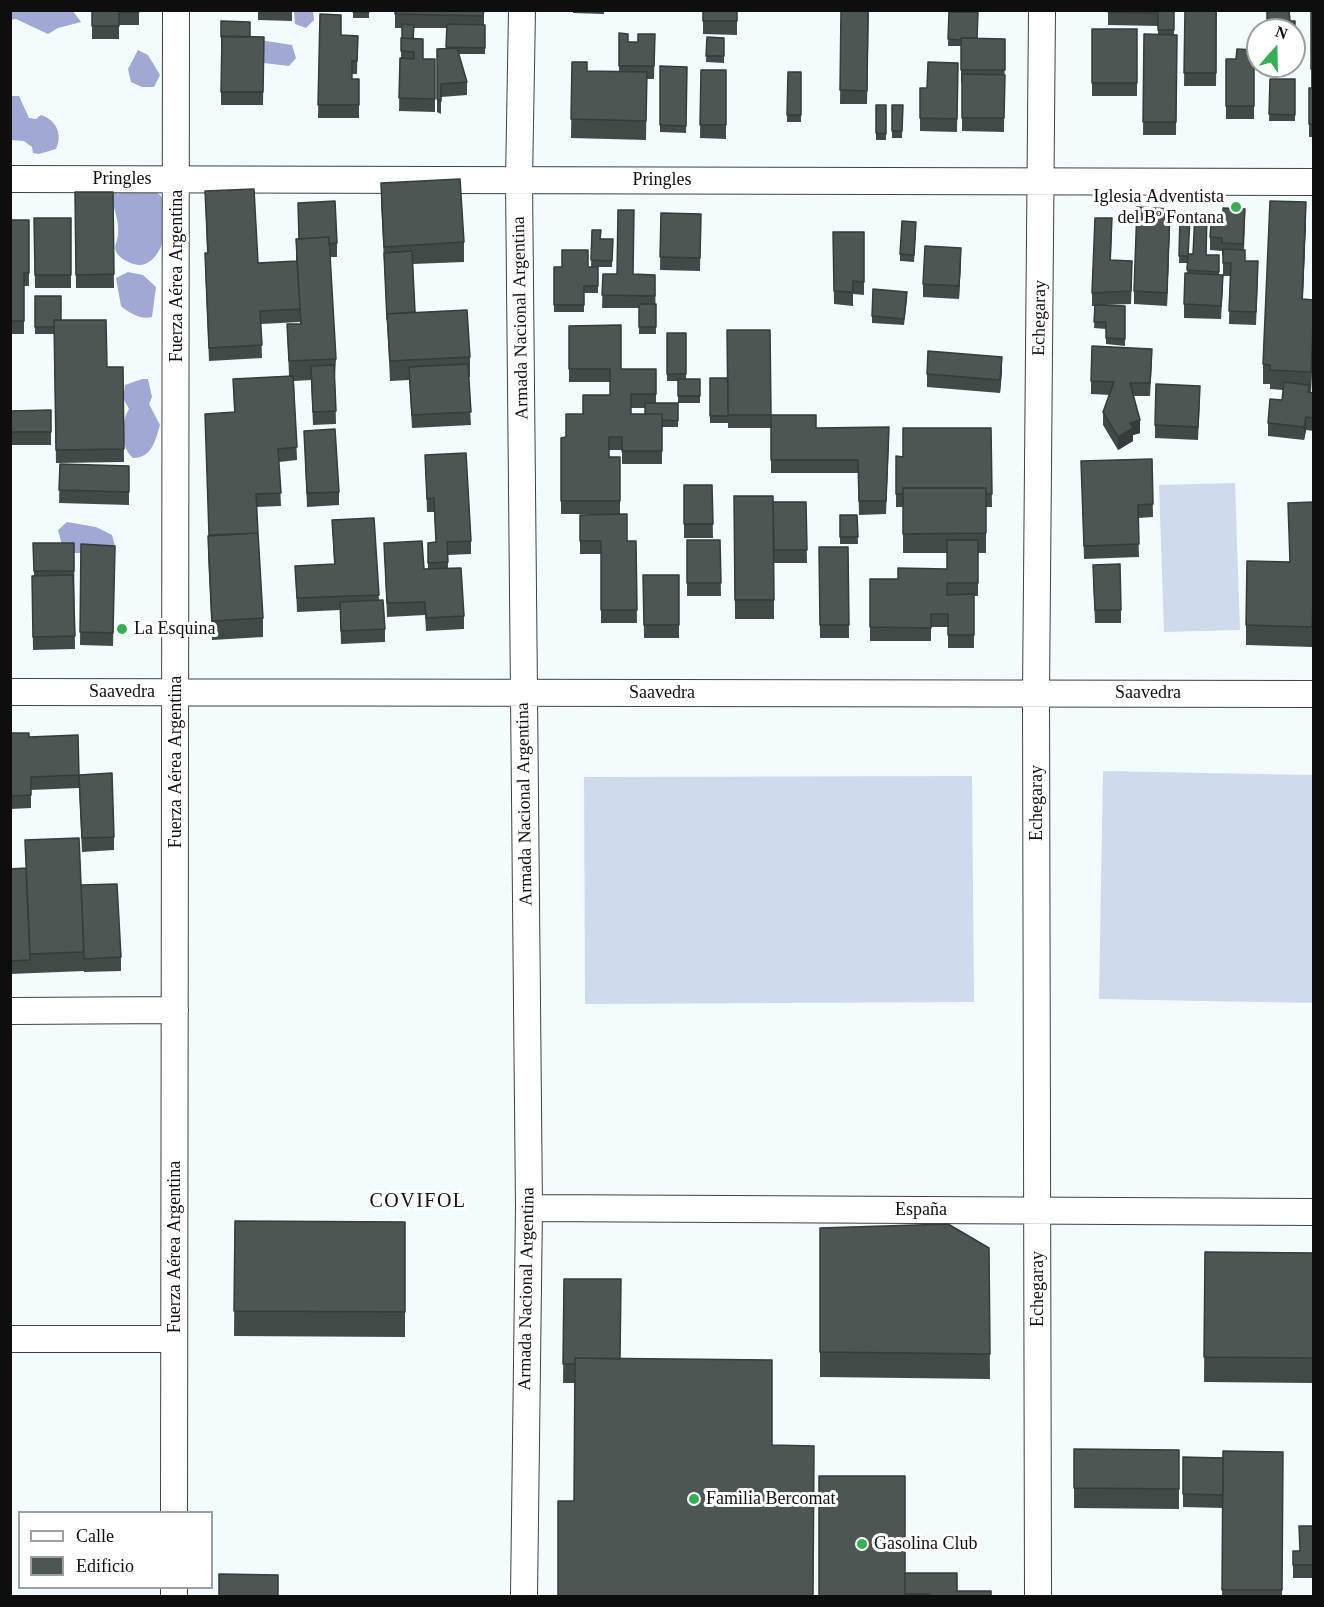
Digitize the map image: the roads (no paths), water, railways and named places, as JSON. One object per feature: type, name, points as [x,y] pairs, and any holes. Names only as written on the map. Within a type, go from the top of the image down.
[{"type":"street","name":"Fuerza Aérea Argentina","points":[[174,1511],[177,692],[176,10]]},
{"type":"street","name":"Armada Nacional Argentina","points":[[522,10],[519,180],[529,1208],[524,1596]]},
{"type":"street","name":"Echegaray","points":[[1038,1596],[1036,693],[1042,10]]},
{"type":"street","name":"Pringles","points":[[10,179],[1314,182]]},
{"type":"street","name":"Saavedra","points":[[10,692],[1314,694]]},
{"type":"street","points":[[10,1011],[175,1010]]},
{"type":"street","name":"España","points":[[529,1208],[1314,1212]]},
{"type":"street","points":[[10,1339],[174,1339]]},
{"type":"place","name":"Iglesia Adventista del Bº Fontana","points":[[1236,207]]},
{"type":"place","name":"La Esquina","points":[[122,629]]},
{"type":"place","name":"Familia Bercomat","points":[[694,1499]]},
{"type":"place","name":"Gasolina Club","points":[[862,1544]]},
{"type":"district","name":"COVIFOL","points":[[418,1202]]}]
